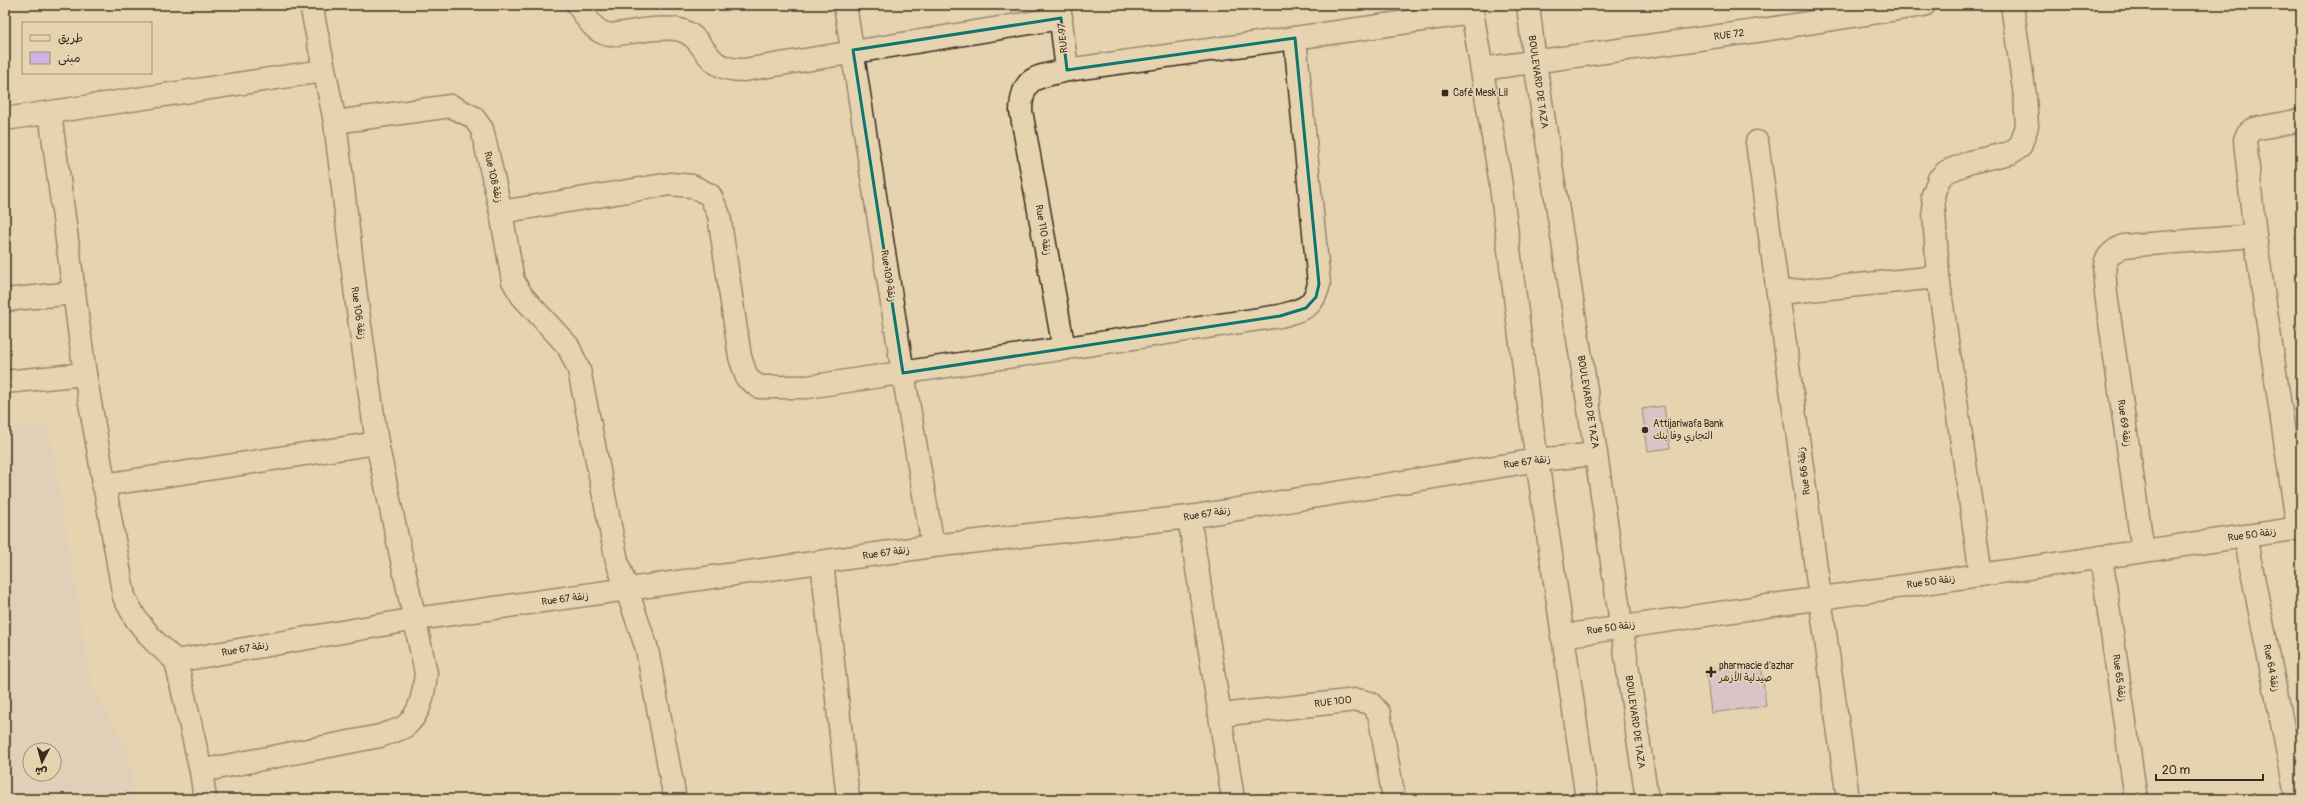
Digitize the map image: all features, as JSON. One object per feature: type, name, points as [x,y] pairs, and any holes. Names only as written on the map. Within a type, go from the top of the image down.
[{"type":"street","name":"Rue 106 زنقة","points":[[201,771],[380,736],[403,727],[415,715],[424,695],[426,673],[416,619],[377,443],[357,304],[335,122],[323,71],[311,5]]},
{"type":"street","points":[[578,5],[594,28],[601,33],[610,35],[666,29],[679,30],[687,33],[714,63],[730,70],[744,70],[1060,12]]},
{"type":"street","name":"Rue 109 زنقة","points":[[845,5],[854,50],[903,373],[933,546]]},
{"type":"street","name":"BOULEVARD DE TAZA","points":[[1528,5],[1535,62],[1596,454],[1647,799]]},
{"type":"street","name":"RUE 72","points":[[1482,69],[1924,5]]},
{"type":"street","points":[[1981,575],[1938,277],[1933,195],[1939,179],[1946,172],[1970,162],[2010,153],[2020,147],[2027,126],[2025,96],[2012,5]]},
{"type":"street","points":[[1471,9],[1500,179],[1562,636],[1587,799]]},
{"type":"street","name":"Rue 110 زنقة","points":[[1064,349],[1021,111],[1024,87],[1030,81],[1067,70],[1296,38],[1471,9]]},
{"type":"street","name":"RUE 97","points":[[1060,12],[1067,70]]},
{"type":"street","points":[[501,212],[670,184],[692,186],[710,195],[719,215],[740,357],[747,378],[759,387],[792,388],[903,373],[1280,316],[1306,308],[1316,297],[1319,284],[1296,38]]},
{"type":"street","points":[[5,119],[323,71]]},
{"type":"street","name":"Rue 108 زنقة","points":[[335,122],[451,106],[474,117],[482,130],[501,212],[513,281],[522,296],[568,346],[579,370],[617,561],[627,591]]},
{"type":"street","points":[[50,113],[85,374],[103,485],[124,597],[136,619],[154,641],[176,661],[206,799]]},
{"type":"street","points":[[2299,529],[2254,236],[2245,140],[2248,133],[2254,129],[2301,120]]},
{"type":"street","name":"Rue 66 زنقة","points":[[1757,142],[1798,429],[1819,598],[1848,799]]},
{"type":"street","name":"Rue 69 زنقة","points":[[2143,551],[2106,294],[2104,262],[2111,252],[2123,246],[2254,236]]},
{"type":"street","points":[[1779,293],[1938,277]]},
{"type":"street","points":[[5,300],[73,293]]},
{"type":"street","points":[[5,382],[85,374]]},
{"type":"street","points":[[103,485],[377,443]]},
{"type":"street","name":"Rue 67 زنقة","points":[[176,661],[416,619],[627,591],[933,546],[1189,517],[1538,460],[1596,454]]},
{"type":"street","points":[[1189,517],[1233,799]]},
{"type":"street","name":"Rue 50 زنقة","points":[[1562,636],[2299,529]]},
{"type":"street","name":"Rue 64 زنقة","points":[[2245,536],[2297,799]]},
{"type":"street","name":"Rue 65 زنقة","points":[[2101,557],[2136,799]]},
{"type":"street","points":[[822,562],[848,799]]},
{"type":"street","points":[[627,591],[647,649],[675,799]]},
{"type":"street","name":"RUE 100","points":[[1220,716],[1357,700],[1366,701],[1379,713],[1394,799]]},
{"type":"highlighted area","points":[[1061,18],[1067,70],[1295,38],[1319,284],[1316,297],[1306,308],[1280,316],[903,373],[853,50]]},
{"type":"shaded area","points":[[49,424],[92,688],[128,748],[136,799],[5,799],[5,430]]},
{"type":"building","points":[[1664,406],[1670,448],[1648,451],[1642,409]]},
{"type":"building","points":[[1761,663],[1766,706],[1711,713],[1706,670]]},
{"type":"place","name":"Café Mesk Lil","points":[[1445,93]]},
{"type":"place","name":"Attijariwafa Bank التجاري وفا بنك","points":[[1645,430]]},
{"type":"place","name":"pharmacie d'azhar صيدلية الأزهر","points":[[1711,672]]}]
